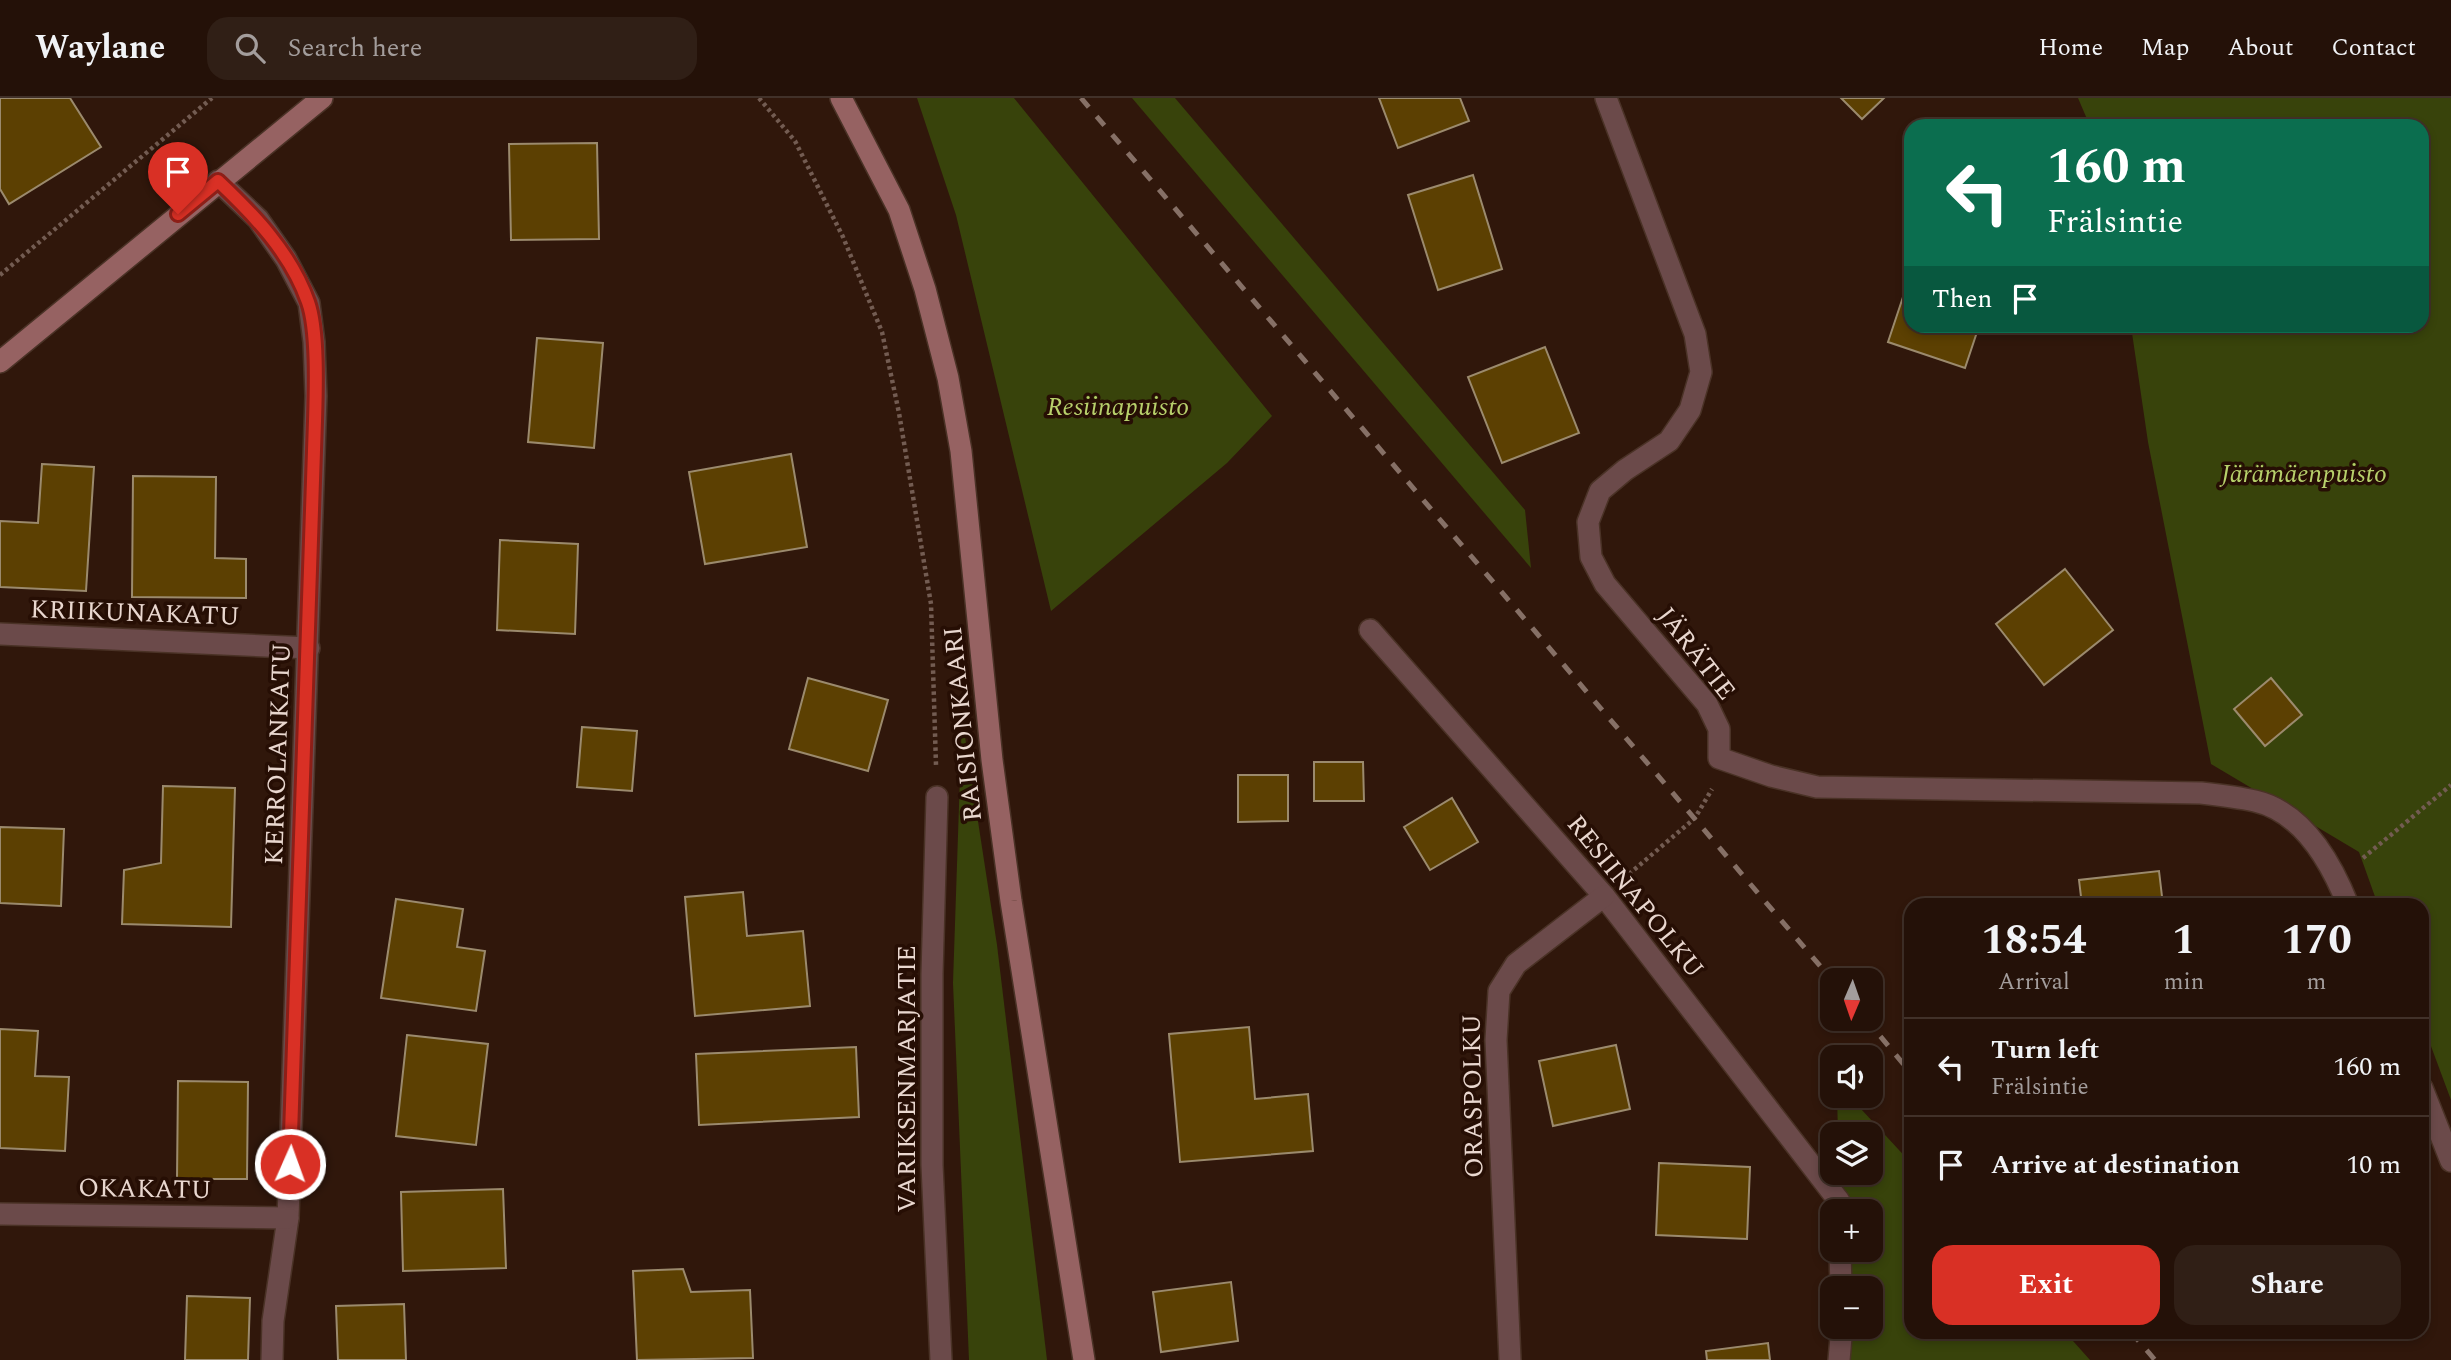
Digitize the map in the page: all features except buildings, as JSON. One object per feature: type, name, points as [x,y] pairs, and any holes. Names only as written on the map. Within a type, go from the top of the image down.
[{"type":"main road","points":[[0,362],[321,98]]},
{"type":"main road","name":"RAISIONKAARI","points":[[841,98],[899,210],[925,289],[948,378],[961,451],[992,761],[1011,901],[1084,1360]]},
{"type":"street","name":"JÄRÄTIE","points":[[1606,98],[1695,334],[1701,372],[1690,410],[1669,441],[1625,470],[1600,491],[1588,523],[1591,556],[1605,584],[1707,704],[1719,729],[1719,758]]},
{"type":"street","name":"KERROLANKATU","points":[[218,181],[258,219],[286,259],[309,303],[314,342],[316,396],[309,648],[288,1218],[273,1321],[272,1360]]},
{"type":"street","name":"RESIINAPOLKU","points":[[1370,630],[1604,896],[1837,1199]]},
{"type":"street","name":"KRIIKUNAKATU","points":[[0,634],[309,648]]},
{"type":"street","points":[[1719,758],[1770,776],[1817,787],[2201,793],[2257,801],[2288,814],[2312,839],[2338,879],[2345,898]]},
{"type":"street","name":"VARIKSENMARJATIE","points":[[937,797],[932,974],[932,1165],[941,1360]]},
{"type":"street","name":"ORASPOLKU","points":[[1510,1360],[1496,1041],[1499,991],[1516,964],[1604,896]]},
{"type":"street","points":[[2429,1106],[2451,1161]]},
{"type":"street","name":"OKAKATU","points":[[0,1214],[288,1218]]},
{"type":"street","points":[[1839,1360],[1841,1339]]},
{"type":"path","points":[[0,275],[212,98]]},
{"type":"path","points":[[758,98],[795,141],[843,237],[882,332],[900,413],[931,604],[937,797]]},
{"type":"path","points":[[1604,896],[1695,818],[1717,781],[1719,758]]},
{"type":"path","points":[[2338,879],[2451,785]]},
{"type":"green space","name":"Resiinapuisto","points":[[917,98],[1014,98],[1272,416],[1227,463],[1051,611],[956,215]]},
{"type":"green space","points":[[1132,98],[1175,98],[1525,510],[1531,568]]},
{"type":"green space","name":"Järämäenpuisto","points":[[2078,98],[2451,98],[2451,1100],[2429,1041],[2429,898],[2375,898],[2359,852],[2211,764],[2148,442],[2132,333],[2429,333],[2429,119],[2087,119]]},
{"type":"green space","points":[[962,717],[997,945],[1047,1360],[969,1360],[953,983]]},
{"type":"green space","points":[[1837,1108],[1860,1108],[1873,1122],[1838,1122]]},
{"type":"green space","points":[[1883,1133],[1904,1155],[1904,1339],[2071,1339],[2090,1360],[1832,1360],[1833,1339],[1883,1339],[1883,1276],[1838,1276],[1839,1262],[1883,1262],[1883,1199],[1840,1199],[1840,1185],[1883,1185]]},
{"type":"railway","points":[[1081,98],[1822,968]]},
{"type":"railway","points":[[1876,1031],[1904,1065]]},
{"type":"railway","points":[[2137,1339],[2155,1360]]},
{"type":"route","points":[[178,214],[218,181],[258,219],[286,259],[309,303],[314,342],[316,396],[309,648],[290,1164]]}]
